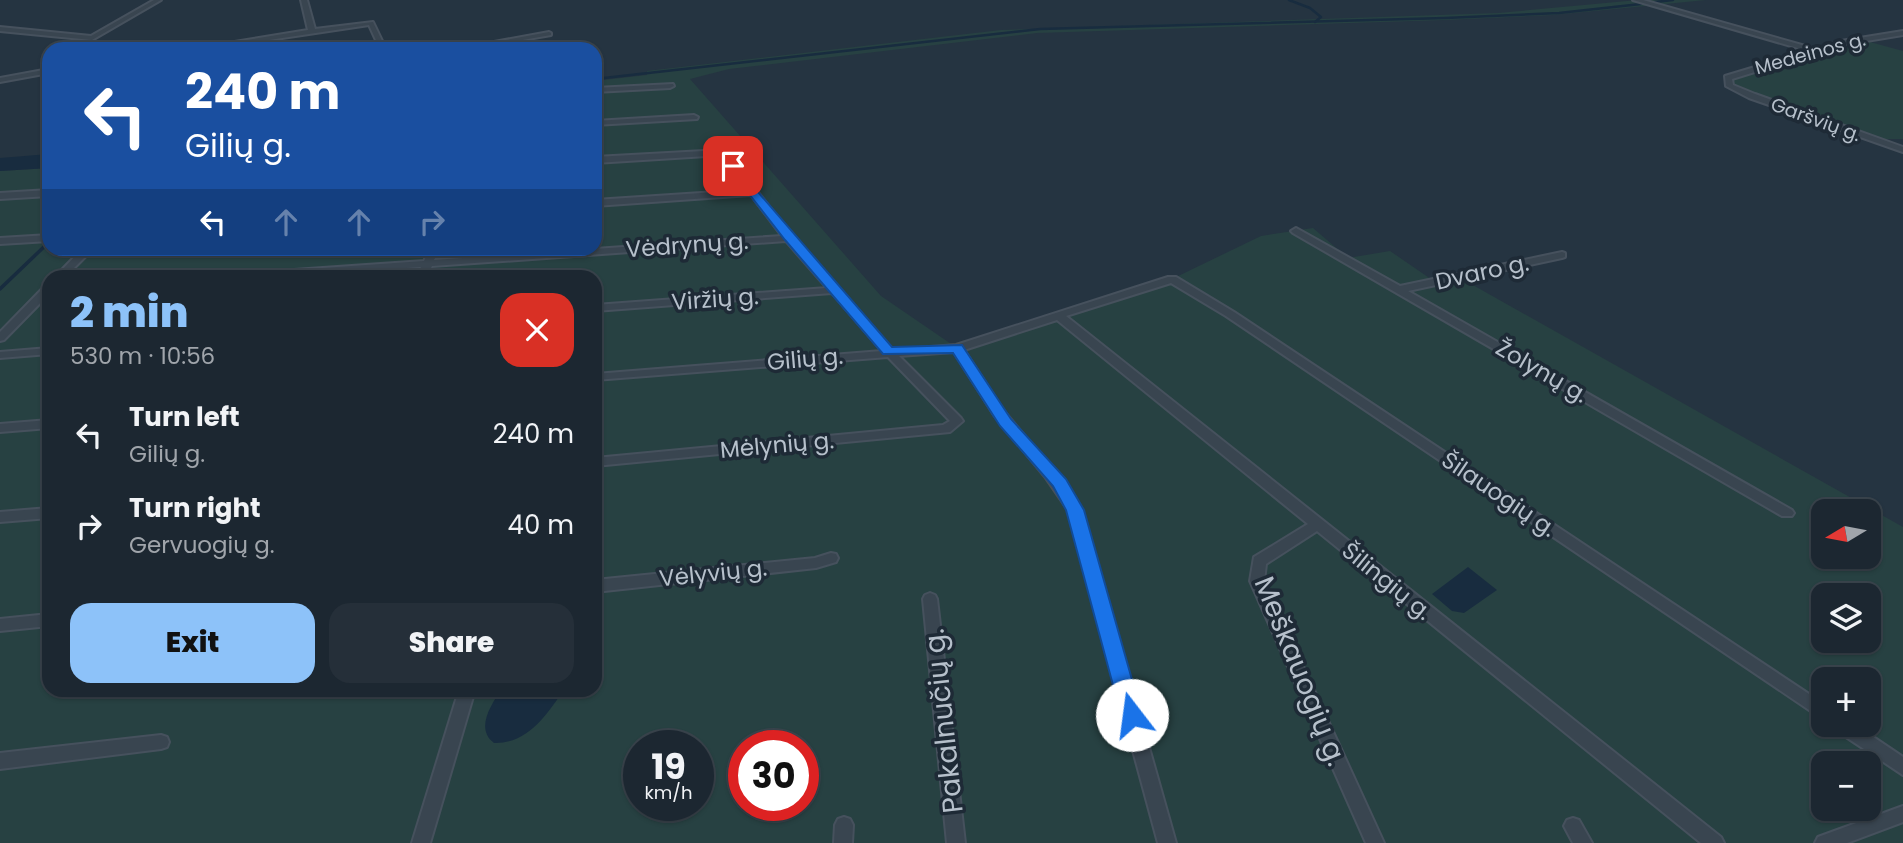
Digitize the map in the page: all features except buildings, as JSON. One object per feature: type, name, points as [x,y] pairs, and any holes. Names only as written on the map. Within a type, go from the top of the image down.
[{"type":"street","points":[[0,29],[92,38],[158,0]]},
{"type":"street","points":[[304,0],[312,32]]},
{"type":"street","points":[[1636,0],[1813,50]]},
{"type":"street","points":[[243,42],[371,23],[380,42]]},
{"type":"street","name":"Medeinos g.","points":[[1730,86],[1728,78],[1733,75],[1813,50],[1859,39],[1903,33]]},
{"type":"street","points":[[500,42],[549,34]]},
{"type":"street","points":[[92,38],[95,42]]},
{"type":"street","points":[[0,80],[42,72]]},
{"type":"street","points":[[602,90],[670,86]]},
{"type":"street","name":"Garšvių g.","points":[[1730,86],[1903,150]]},
{"type":"street","points":[[602,123],[694,117]]},
{"type":"street","points":[[602,160],[704,154]]},
{"type":"street","points":[[733,166],[789,238],[888,351]]},
{"type":"street","points":[[602,203],[753,192]]},
{"type":"street","points":[[0,196],[42,193]]},
{"type":"street","name":"Žolynų g.","points":[[1296,231],[1402,289],[1787,513]]},
{"type":"street","points":[[0,241],[42,238]]},
{"type":"street","name":"Vėdrynų g.","points":[[602,251],[789,238]]},
{"type":"street","name":"Dvaro g.","points":[[1402,289],[1562,255]]},
{"type":"street","points":[[67,270],[81,256]]},
{"type":"street","points":[[425,270],[432,256]]},
{"type":"street","name":"Vėdrynų g.","points":[[339,270],[539,256]]},
{"type":"street","name":"Gilių g.","points":[[602,376],[888,351],[957,348],[1172,279]]},
{"type":"street","name":"Šilauogių g.","points":[[1172,279],[1230,314],[1811,704]]},
{"type":"street","name":"Viržių g.","points":[[602,307],[835,290]]},
{"type":"street","points":[[0,338],[42,296]]},
{"type":"street","name":"Šilingių g.","points":[[1060,317],[1715,843]]},
{"type":"street","points":[[957,348],[984,393],[1060,483],[1075,510],[1167,843]]},
{"type":"street","name":"Mėlynių g.","points":[[602,461],[946,429],[957,421],[888,351]]},
{"type":"street","points":[[0,355],[42,352]]},
{"type":"street","points":[[0,428],[42,425]]},
{"type":"street","points":[[0,517],[42,514]]},
{"type":"street","name":"Meškauogių g.","points":[[1317,525],[1259,561],[1257,581],[1375,843]]},
{"type":"street","name":"Vėlyvių g.","points":[[602,585],[816,563],[831,558]]},
{"type":"street","name":"Pakalnučių g.","points":[[930,599],[956,843]]},
{"type":"street","points":[[0,625],[42,621]]},
{"type":"street","points":[[421,843],[465,697]]},
{"type":"street","points":[[1859,737],[1903,767]]},
{"type":"street","points":[[0,761],[160,742]]},
{"type":"street","points":[[1824,843],[1903,814]]},
{"type":"street","points":[[1573,826],[1583,843]]},
{"type":"green space","points":[[1638,0],[1706,0],[1553,15],[1037,33],[729,69],[690,79],[881,296],[957,348],[1172,279],[1261,236],[1313,228],[1348,258],[1390,251],[1441,286],[1464,280],[1853,499],[1811,499],[1811,569],[1881,569],[1881,515],[1903,527],[1903,843],[0,843],[0,171],[42,168],[42,256],[602,256],[602,80],[647,75],[647,71],[1001,30],[1498,13]]},
{"type":"green space","points":[[1859,39],[1903,51],[1903,139],[1870,139],[1730,86],[1733,74]]},
{"type":"water","points":[[42,155],[42,168],[0,171],[0,158]]},
{"type":"water","points":[[1468,567],[1497,590],[1464,613],[1452,611],[1432,594]]},
{"type":"water","points":[[497,697],[559,697],[527,733],[506,742],[494,743],[488,737],[485,724]]},
{"type":"waterway","points":[[1289,0],[1310,8],[1321,17],[1316,22]]},
{"type":"waterway","points":[[1655,2],[1673,0]]},
{"type":"waterway","points":[[1316,22],[1559,13],[1641,4]]},
{"type":"waterway","points":[[602,78],[1040,29],[1316,22]]},
{"type":"waterway","points":[[0,289],[42,249]]},
{"type":"route","points":[[733,166],[789,238],[888,351],[957,348],[984,393],[1006,422],[1060,483],[1075,510],[1132,715]]}]
